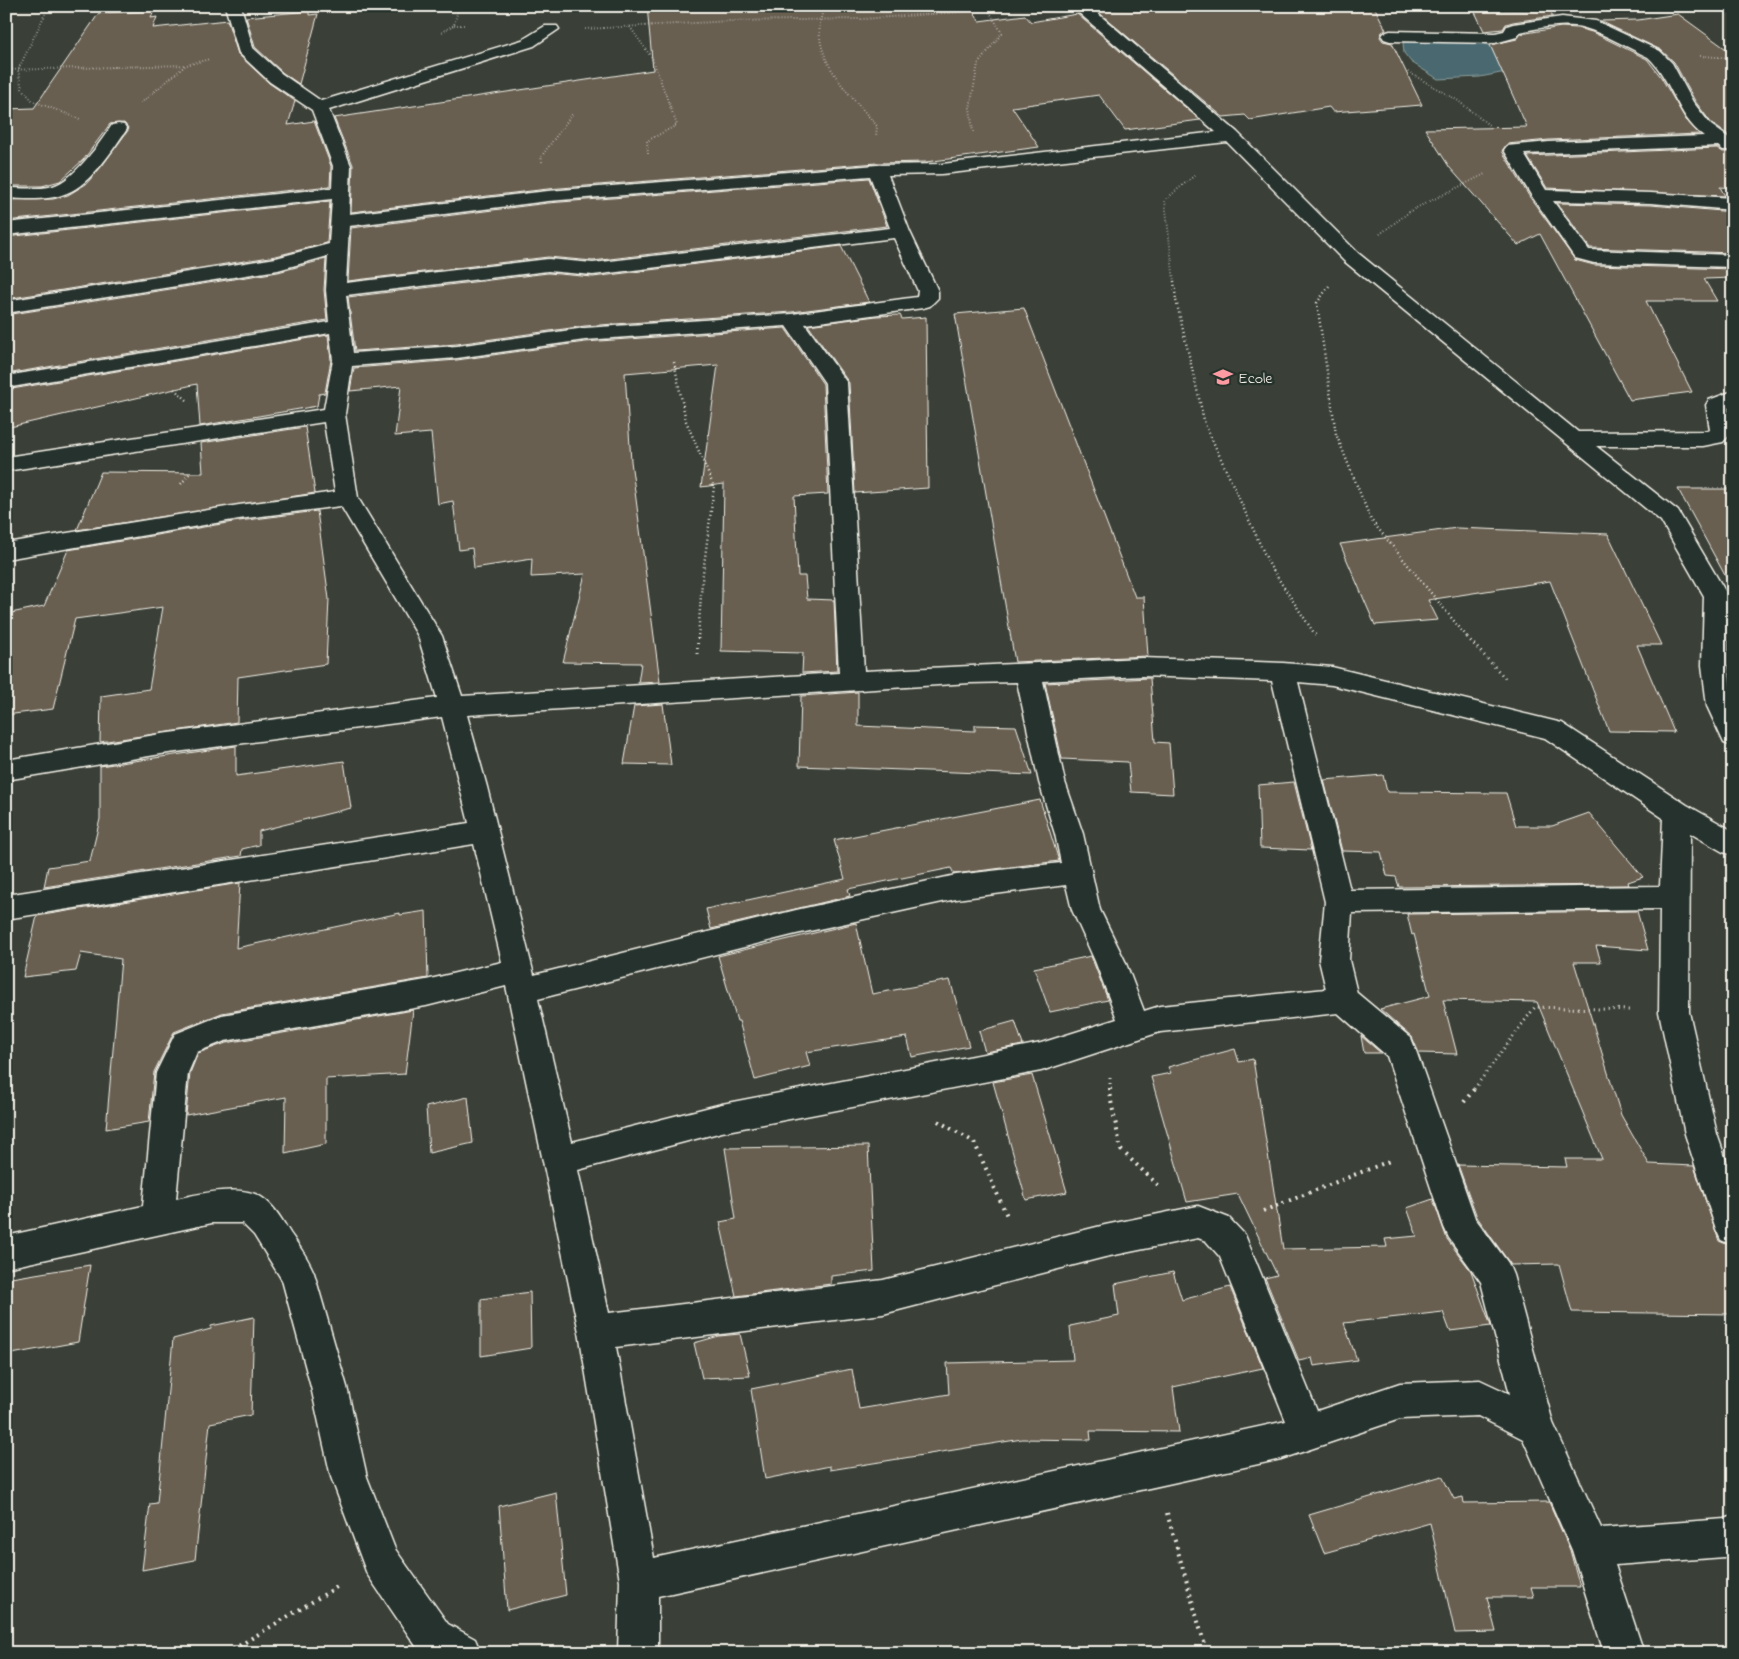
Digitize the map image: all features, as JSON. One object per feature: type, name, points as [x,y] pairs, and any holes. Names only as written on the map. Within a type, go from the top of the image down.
[{"type":"street","points":[[233,6],[245,50],[276,78],[319,107],[342,166],[341,220],[336,290],[343,360],[334,414],[346,498],[430,636],[452,706],[485,831],[544,1088],[596,1332],[638,1581],[638,1653]]},
{"type":"street","points":[[1079,6],[1233,138],[1351,257],[1670,516],[1716,596],[1716,665],[1719,698],[1720,706],[1733,736]]},
{"type":"street","points":[[1390,36],[1495,38],[1511,34],[1513,29],[1527,26],[1580,22],[1590,24],[1654,54],[1664,63],[1685,103],[1705,129],[1726,144]]},
{"type":"street","points":[[319,107],[528,43],[551,30]]},
{"type":"street","points":[[6,220],[61,190],[102,153],[118,128]]},
{"type":"street","points":[[341,220],[548,196],[876,170],[942,169],[1233,138]]},
{"type":"street","points":[[1726,144],[1550,147],[1513,150],[1540,195],[1582,254],[1594,257],[1733,261]]},
{"type":"street","points":[[343,360],[457,352],[585,334],[792,320],[923,302],[928,298],[928,291],[901,232],[876,170]]},
{"type":"street","points":[[6,194],[61,190]]},
{"type":"street","points":[[6,229],[341,192]]},
{"type":"street","points":[[1540,195],[1651,198],[1733,204]]},
{"type":"street","points":[[336,290],[548,265],[593,269],[901,232]]},
{"type":"street","points":[[6,308],[278,264],[339,247]]},
{"type":"street","points":[[792,320],[836,383],[852,680]]},
{"type":"street","points":[[6,382],[89,366],[339,326]]},
{"type":"street","points":[[1573,439],[1703,439],[1714,437],[1721,432],[1725,401]]},
{"type":"street","points":[[1725,401],[1733,431]]},
{"type":"street","points":[[6,464],[334,414]]},
{"type":"street","points":[[6,551],[239,512],[346,498]]},
{"type":"street","points":[[6,770],[160,744],[452,706],[970,674],[1142,667],[1282,672],[1332,676],[1554,730],[1677,813],[1733,844]]},
{"type":"street","points":[[1282,672],[1339,902],[1334,960],[1344,1000],[1400,1048],[1461,1227],[1496,1275],[1536,1426],[1590,1548],[1624,1653]]},
{"type":"street","points":[[1028,673],[1052,782],[1069,834],[1086,910],[1110,961],[1121,1031]]},
{"type":"street","points":[[1677,813],[1674,897],[1674,1012],[1702,1134],[1733,1228]]},
{"type":"street","points":[[6,907],[485,831]]},
{"type":"street","points":[[158,1219],[172,1073],[186,1043],[222,1028],[426,993],[520,981],[947,889],[1077,872]]},
{"type":"street","points":[[1339,902],[1674,897]]},
{"type":"street","points":[[559,1160],[722,1118],[1041,1057],[1160,1019],[1344,1000]]},
{"type":"street","points":[[6,1252],[212,1207],[249,1208],[266,1224],[297,1273],[329,1387],[348,1477],[380,1561],[434,1638],[461,1653]]},
{"type":"street","points":[[596,1332],[883,1297],[1105,1241],[1198,1222],[1217,1229],[1232,1246],[1308,1432]]},
{"type":"street","points":[[638,1581],[1281,1441],[1400,1401],[1480,1398],[1536,1426]]},
{"type":"street","points":[[1590,1548],[1730,1542]]},
{"type":"path","points":[[49,6],[18,70],[22,89],[33,101],[82,120],[118,128],[132,111],[186,64]]},
{"type":"path","points":[[825,6],[819,20],[822,49],[835,75],[877,126],[874,157],[876,170]]},
{"type":"path","points":[[986,6],[1002,33],[978,64],[970,108],[973,133],[988,164]]},
{"type":"path","points":[[551,30],[731,21],[819,20],[1044,6]]},
{"type":"path","points":[[454,25],[464,25]]},
{"type":"path","points":[[630,27],[652,58],[677,125],[646,141],[650,188]]},
{"type":"path","points":[[1390,36],[1396,58],[1405,70],[1457,100],[1497,131],[1513,150],[1500,167],[1412,210],[1351,257],[1317,302],[1336,434],[1371,520],[1459,628],[1506,679]]},
{"type":"path","points":[[6,70],[186,64],[245,50]]},
{"type":"path","points":[[548,196],[541,157],[573,113]]},
{"type":"path","points":[[1233,138],[1165,200],[1176,300],[1205,424],[1270,566],[1346,680]]},
{"type":"path","points":[[668,328],[686,421],[714,487],[702,581],[695,690]]},
{"type":"path","points":[[1121,1031],[1111,1101],[1121,1150],[1198,1222]]},
{"type":"path","points":[[878,1087],[974,1142],[1027,1261]]},
{"type":"path","points":[[1155,1469],[1207,1653]]},
{"type":"path","points":[[227,1653],[380,1561]]},
{"type":"water","points":[[1410,40],[1482,43],[1492,46],[1516,70],[1480,77],[1438,79],[1411,62],[1404,53],[1403,43]]},
{"type":"building","points":[[647,6],[970,6],[979,21],[1025,15],[1031,22],[1077,14],[1200,120],[1125,130],[1099,95],[1012,107],[1039,147],[926,162],[877,163],[548,189],[351,212],[353,165],[334,118],[653,70]]},
{"type":"building","points":[[1150,6],[1374,6],[1386,30],[1382,32],[1380,37],[1383,41],[1392,43],[1422,105],[1333,112],[1329,107],[1250,120],[1245,115],[1223,117],[1097,11]]},
{"type":"building","points":[[1474,10],[1550,11],[1553,16],[1513,22],[1506,24],[1503,29],[1484,31]]},
{"type":"building","points":[[154,11],[151,18],[157,17],[153,28],[227,20],[238,54],[269,83],[295,101],[288,125],[314,121],[331,166],[330,186],[6,221],[6,200],[53,199],[68,195],[86,184],[102,166],[129,129],[124,123],[110,124],[84,159],[60,181],[42,186],[6,186],[6,109],[34,108],[99,13]]},
{"type":"building","points":[[309,11],[309,15],[318,14],[299,84],[283,73],[255,47],[246,17]]},
{"type":"building","points":[[1678,14],[1733,54],[1733,138],[1712,124],[1695,101],[1674,62],[1661,50],[1600,21],[1638,20]]},
{"type":"building","points":[[1561,27],[1577,28],[1592,32],[1647,59],[1661,77],[1686,120],[1699,134],[1549,140],[1507,144],[1502,151],[1529,196],[1575,260],[1594,265],[1733,269],[1733,278],[1704,279],[1717,301],[1646,301],[1692,392],[1630,400],[1540,234],[1518,245],[1450,168],[1425,129],[1527,127],[1490,45],[1517,39],[1521,34]]},
{"type":"building","points":[[1717,148],[1723,152],[1733,152],[1733,188],[1720,187],[1725,196],[1547,188],[1527,156]]},
{"type":"building","points":[[869,178],[887,226],[593,261],[548,257],[348,281],[351,228],[548,203]]},
{"type":"building","points":[[330,201],[327,243],[276,256],[6,299],[6,237]]},
{"type":"building","points":[[1557,203],[1651,205],[1733,212],[1733,253],[1590,248]]},
{"type":"building","points":[[841,246],[869,302],[792,312],[585,326],[457,344],[355,351],[348,297],[548,273],[593,277]]},
{"type":"building","points":[[326,259],[324,290],[327,320],[6,374],[6,315],[278,272]]},
{"type":"building","points":[[1024,308],[1135,597],[1144,597],[1148,656],[1015,662],[955,314]]},
{"type":"building","points":[[900,315],[902,319],[926,317],[928,488],[855,493],[849,383],[808,325],[876,316]]},
{"type":"building","points":[[785,328],[823,384],[828,494],[794,496],[798,576],[805,576],[807,599],[834,600],[837,671],[802,673],[803,653],[721,651],[724,484],[701,487],[718,365],[625,373],[631,461],[660,682],[638,683],[641,663],[563,662],[585,574],[531,577],[532,559],[474,568],[472,548],[459,550],[453,501],[438,504],[431,433],[395,436],[401,386],[350,391],[354,368],[457,360],[585,342]]},
{"type":"building","points":[[328,335],[331,360],[325,393],[319,394],[317,406],[200,426],[197,384],[10,427],[9,419],[6,419],[6,390]]},
{"type":"building","points":[[305,427],[315,493],[77,530],[101,472],[203,473],[201,443]]},
{"type":"building","points":[[1678,489],[1733,489],[1733,590]]},
{"type":"building","points":[[317,511],[329,599],[326,664],[238,677],[237,722],[100,742],[101,696],[149,689],[163,607],[75,619],[53,709],[6,715],[11,613],[44,606],[68,550],[239,521]]},
{"type":"building","points":[[1457,528],[1608,534],[1661,645],[1637,645],[1674,732],[1609,731],[1550,581],[1428,600],[1438,620],[1375,625],[1340,544]]},
{"type":"building","points":[[1150,678],[1155,742],[1169,743],[1173,794],[1131,792],[1128,762],[1062,759],[1045,683]]},
{"type":"building","points":[[858,692],[858,726],[975,731],[975,725],[1016,726],[1032,775],[799,766],[801,696]]},
{"type":"building","points":[[663,704],[671,765],[624,764],[634,706]]},
{"type":"building","points":[[236,746],[236,776],[344,761],[351,808],[259,831],[259,845],[242,849],[241,856],[44,887],[48,867],[90,861],[100,819],[100,766]]},
{"type":"building","points":[[1383,775],[1387,792],[1506,793],[1516,826],[1552,826],[1589,813],[1643,877],[1628,882],[1629,885],[1399,887],[1396,877],[1387,876],[1381,852],[1342,851],[1324,780]]},
{"type":"building","points":[[1294,782],[1311,850],[1260,848],[1258,785]]},
{"type":"building","points":[[1040,800],[1059,861],[954,874],[951,868],[848,889],[850,896],[711,929],[706,909],[845,879],[834,840]]},
{"type":"building","points":[[240,883],[236,948],[400,913],[400,915],[426,911],[428,978],[222,1013],[174,1032],[154,1072],[149,1122],[106,1129],[121,959],[81,953],[76,971],[23,977],[37,916]]},
{"type":"building","points":[[1637,911],[1648,950],[1596,946],[1601,962],[1574,962],[1621,1115],[1649,1164],[1694,1166],[1719,1241],[1733,1247],[1733,1314],[1572,1312],[1559,1264],[1511,1265],[1477,1217],[1458,1165],[1567,1167],[1565,1159],[1602,1159],[1537,1002],[1443,1000],[1457,1054],[1419,1053],[1412,1037],[1380,1009],[1430,996],[1407,914]]},
{"type":"building","points":[[856,923],[872,994],[950,980],[969,1046],[912,1057],[907,1037],[806,1052],[810,1066],[755,1080],[739,1021],[737,1021],[718,956]]},
{"type":"building","points":[[1091,956],[1108,1000],[1050,1012],[1034,968]]},
{"type":"building","points":[[413,1010],[405,1074],[326,1079],[326,1144],[285,1153],[286,1097],[186,1115],[190,1073],[198,1053],[226,1043]]},
{"type":"building","points":[[1015,1021],[1023,1045],[985,1052],[979,1031]]},
{"type":"building","points":[[1361,1036],[1381,1053],[1364,1053]]},
{"type":"building","points":[[1235,1049],[1239,1062],[1253,1059],[1283,1249],[1387,1247],[1385,1239],[1417,1236],[1407,1208],[1433,1199],[1447,1239],[1471,1271],[1491,1326],[1450,1331],[1443,1312],[1344,1323],[1357,1360],[1314,1366],[1312,1358],[1299,1361],[1265,1278],[1277,1275],[1238,1194],[1187,1202],[1151,1077],[1171,1073],[1168,1067]]},
{"type":"building","points":[[1032,1075],[1067,1192],[1026,1200],[993,1082]]},
{"type":"building","points":[[468,1097],[473,1143],[429,1153],[426,1107]]},
{"type":"building","points":[[868,1146],[874,1271],[831,1276],[831,1284],[736,1296],[720,1222],[736,1219],[725,1148]]},
{"type":"building","points":[[90,1265],[78,1342],[6,1355],[6,1306],[11,1278]]},
{"type":"building","points":[[1173,1272],[1182,1300],[1230,1287],[1263,1368],[1173,1387],[1179,1432],[1090,1431],[1091,1440],[1022,1439],[830,1470],[830,1466],[765,1479],[751,1389],[852,1369],[859,1409],[949,1394],[947,1363],[1073,1360],[1070,1326],[1119,1316],[1115,1284]]},
{"type":"building","points":[[530,1292],[531,1348],[481,1356],[481,1299]]},
{"type":"building","points":[[254,1317],[251,1415],[210,1423],[195,1560],[142,1570],[150,1504],[157,1503],[173,1339],[211,1329],[211,1326]]},
{"type":"building","points":[[740,1334],[750,1376],[702,1378],[694,1343],[719,1336]]},
{"type":"building","points":[[1442,1476],[1454,1499],[1463,1497],[1464,1503],[1549,1502],[1570,1550],[1580,1587],[1531,1587],[1534,1597],[1487,1597],[1496,1632],[1455,1633],[1430,1523],[1324,1553],[1309,1515]]},
{"type":"building","points":[[556,1492],[566,1595],[507,1610],[499,1506]]},
{"type":"place","name":"Ecole","points":[[1223,377]]}]
